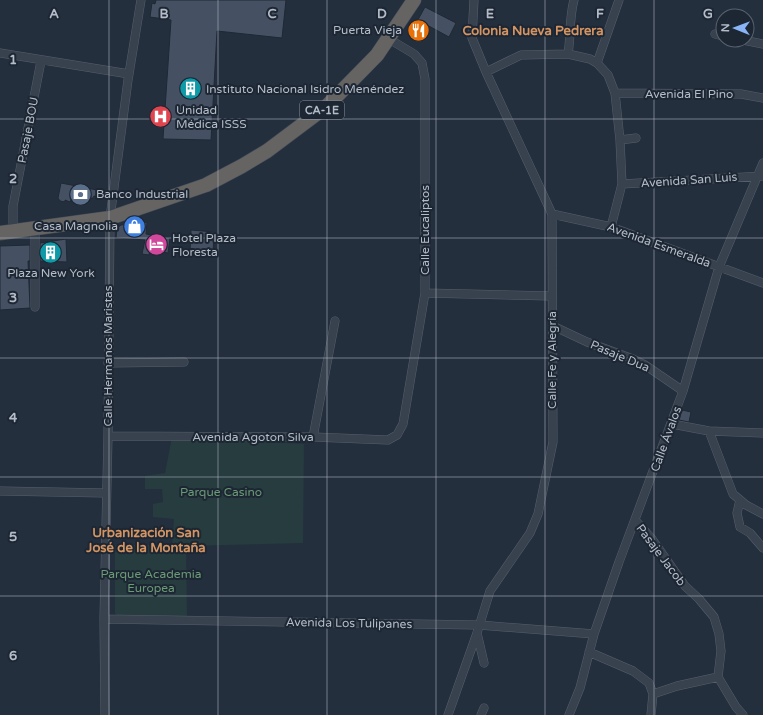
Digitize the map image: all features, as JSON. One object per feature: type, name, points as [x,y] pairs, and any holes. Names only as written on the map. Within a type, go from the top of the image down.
[{"type":"highway","name":"CA-1E","points":[[0,233],[35,228],[141,206],[206,185],[242,166],[267,151],[327,106],[377,55],[414,0]]},
{"type":"highway","name":"CA-1E","points":[[6,224],[110,213]]},
{"type":"street","name":"Calle Hermanos Maristas","points":[[105,715],[104,619],[108,436],[110,213],[129,74],[141,0]]},
{"type":"street","name":"Calle Fe y Alegría","points":[[448,715],[490,591],[530,533],[538,514],[552,442],[552,214],[486,72],[472,38],[474,0]]},
{"type":"street","points":[[568,54],[571,39],[571,11],[574,0]]},
{"type":"street","points":[[597,63],[619,0]]},
{"type":"street","name":"Calle Eucaliptos","points":[[389,39],[414,54],[422,63],[425,79],[425,293],[403,424],[397,436]]},
{"type":"street","points":[[0,53],[129,74]]},
{"type":"street","points":[[486,72],[521,55],[568,54],[590,59],[597,63],[608,75],[615,93],[620,140],[622,184],[611,227]]},
{"type":"street","name":"Pasaje BOU","points":[[6,224],[13,206],[41,60]]},
{"type":"street","name":"Avenida El Pino","points":[[615,93],[741,94],[763,98]]},
{"type":"street","points":[[620,140],[636,138]]},
{"type":"street","name":"Calle Ávalos","points":[[569,715],[580,688],[594,634],[635,520],[672,424],[719,267],[760,176],[763,163]]},
{"type":"street","name":"Avenida San Luis","points":[[622,184],[760,176]]},
{"type":"street","name":"Avenida Esmeralda","points":[[552,214],[611,227],[763,283]]},
{"type":"street","points":[[35,228],[35,307]]},
{"type":"street","points":[[425,293],[551,296]]},
{"type":"street","points":[[314,437],[335,321]]},
{"type":"street","name":"Pasaje Dua","points":[[553,326],[587,342],[633,359],[645,365],[683,390]]},
{"type":"street","points":[[108,363],[184,362]]},
{"type":"street","points":[[672,424],[709,431],[763,433]]},
{"type":"street","points":[[709,431],[733,494],[763,514]]},
{"type":"street","name":"Avenida Agoton Silva","points":[[108,436],[314,437],[388,440],[397,436]]},
{"type":"street","points":[[0,491],[106,493]]},
{"type":"street","points":[[740,500],[737,513],[740,527],[750,533],[763,548]]},
{"type":"street","name":"Pasaje Jacob","points":[[635,520],[652,539],[685,586],[699,599],[714,617],[719,634],[721,651],[718,677]]},
{"type":"street","name":"Avenida Los Tulipanes","points":[[104,619],[478,629],[594,634]]},
{"type":"street","points":[[478,629],[484,663]]},
{"type":"street","points":[[589,652],[633,671],[649,683],[656,693],[652,715]]},
{"type":"street","points":[[656,693],[677,686],[718,677],[736,707],[743,715]]},
{"type":"green space","name":"Parque Casino","points":[[172,437],[304,444],[303,543],[186,546],[187,617],[117,615],[115,613],[115,545],[172,545],[174,519],[153,517],[153,504],[163,502],[162,489],[145,489],[145,476],[165,473]]},
{"type":"building","name":"Instituto Nacional Isidro Menéndez","points":[[156,0],[286,0],[282,38],[217,31],[211,140],[163,139],[171,20],[150,17],[152,3],[155,4]]},
{"type":"building","points":[[425,7],[456,23],[449,37],[427,25],[418,41],[409,36]]},
{"type":"building","name":"Banco Industrial","points":[[61,183],[102,191],[101,197],[94,196],[93,198],[83,201],[77,200],[76,202],[71,200],[70,202],[65,200],[65,202],[60,201],[58,198]]},
{"type":"building","points":[[147,222],[146,234],[170,238],[168,253],[150,250],[149,255],[142,254],[145,240],[116,238],[117,228],[121,225]]},
{"type":"building","points":[[191,230],[214,232],[213,253],[190,252]]},
{"type":"building","name":"Plaza New York","points":[[66,239],[67,262],[40,261],[40,243]]},
{"type":"building","points":[[30,245],[30,261],[28,261],[30,308],[0,310],[0,246]]},
{"type":"building","points":[[682,410],[691,412],[689,422],[679,420]]},
{"type":"place","name":"Puerta Vieja","points":[[418,30]]},
{"type":"place","name":"Instituto Nacional Isidro Menéndez","points":[[190,89]]},
{"type":"place","name":"Unidad Médica ISSS","points":[[161,117]]},
{"type":"place","name":"Banco Industrial","points":[[80,194]]},
{"type":"place","name":"Casa Magnolia","points":[[134,226]]},
{"type":"place","name":"Hotel Plaza Floresta","points":[[157,245]]},
{"type":"place","name":"Plaza New York","points":[[51,252]]},
{"type":"district","name":"Colonia Nueva Pedrera","points":[[533,30]]},
{"type":"district","name":"Urbanización San José de la Montaña","points":[[146,540]]},
{"type":"park label","name":"Parque Academia Europea","points":[[151,581]]}]
